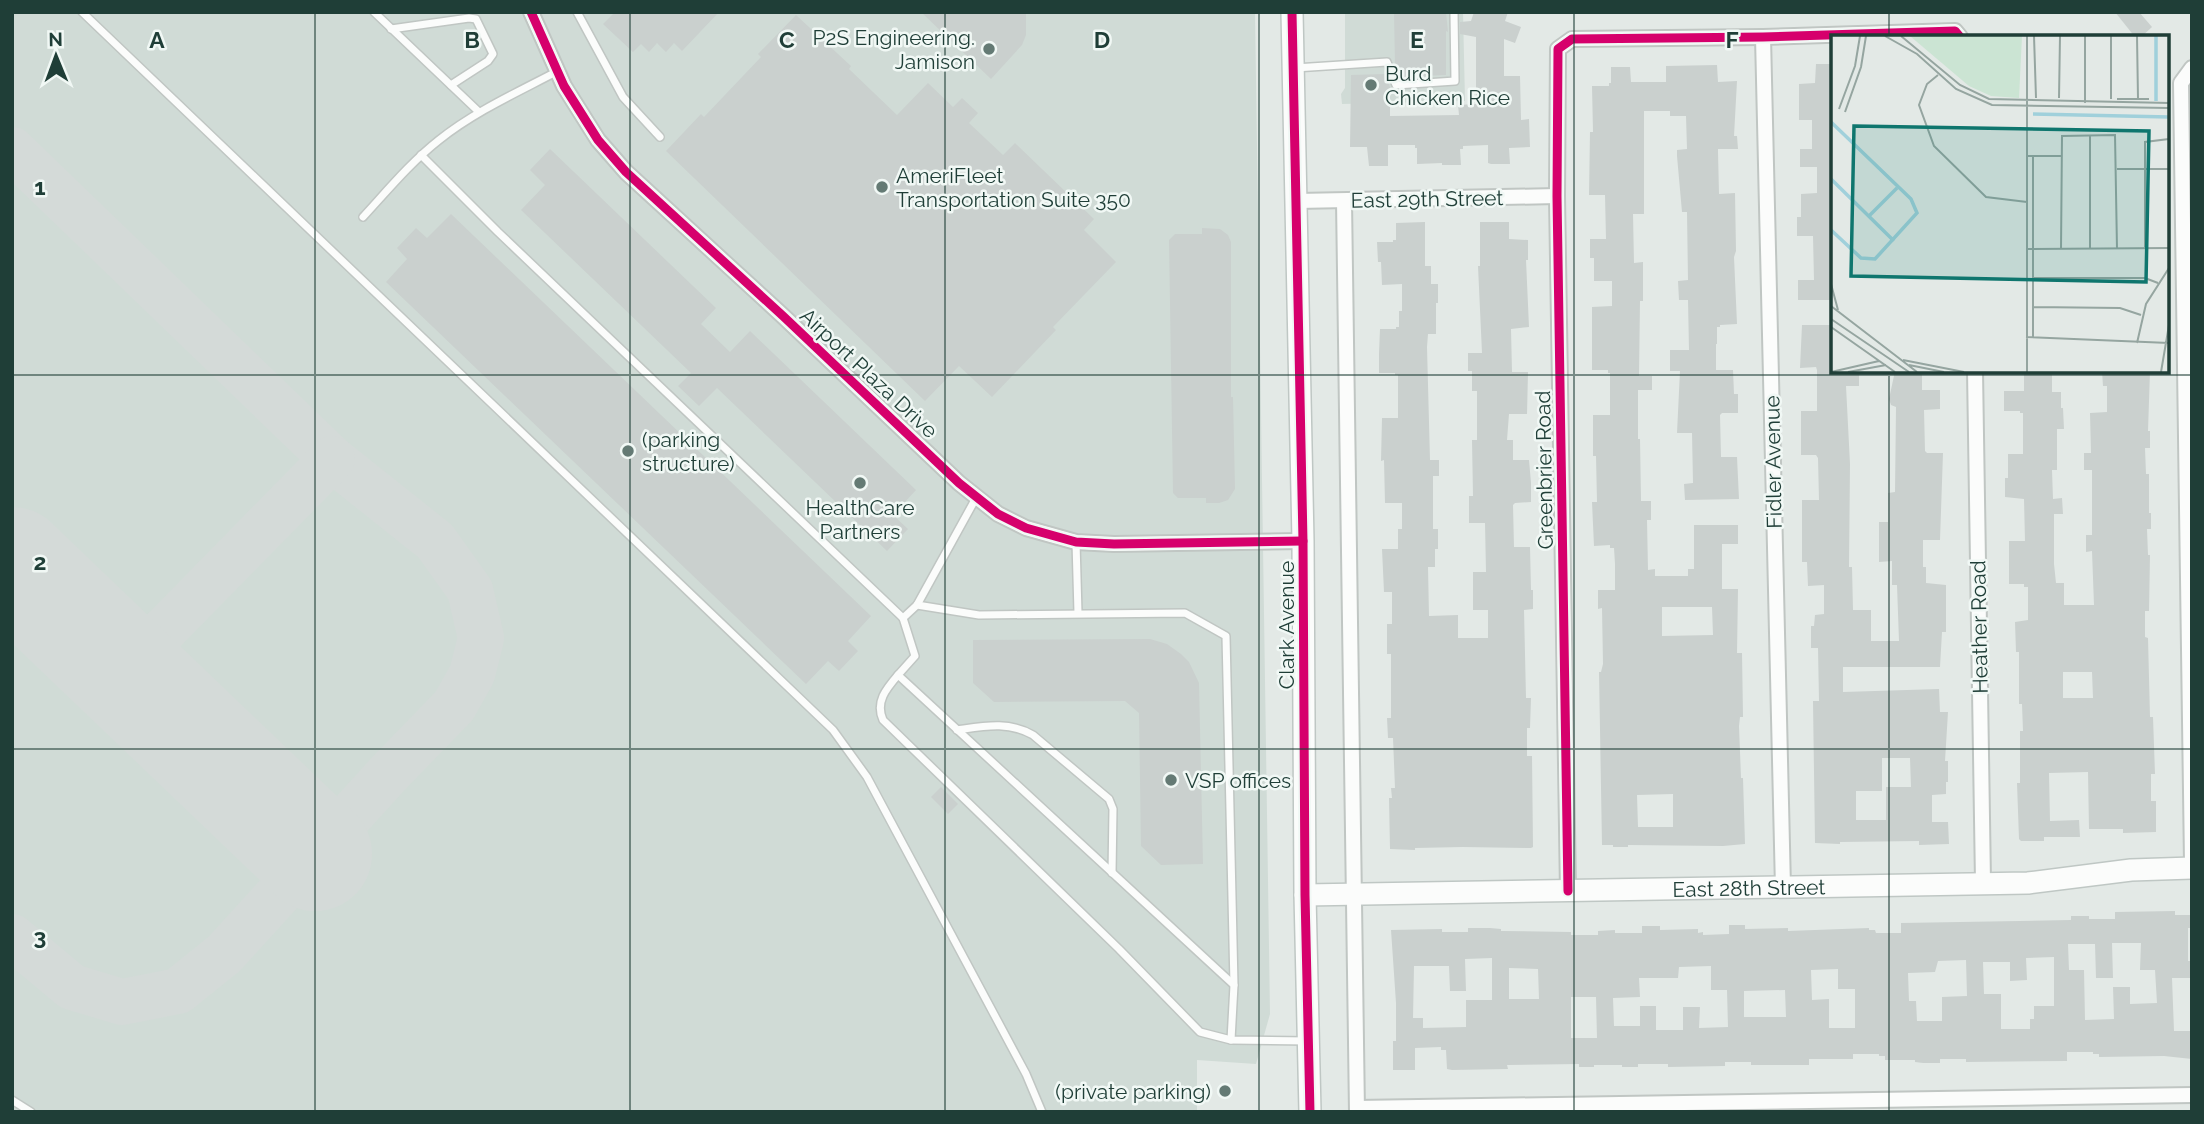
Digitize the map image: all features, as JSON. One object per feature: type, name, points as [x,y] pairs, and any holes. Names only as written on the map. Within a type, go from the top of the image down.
[{"type":"main road","name":"Clark Avenue","points":[[1292,12],[1303,541],[1305,895],[1310,1112]]},
{"type":"main road","name":"East 28th Street","points":[[1305,895],[2028,883],[2131,870],[2192,868]]},
{"type":"street","name":"Airport Plaza Drive","points":[[531,12],[556,72],[598,140],[626,172],[976,498],[998,514],[1026,528],[1076,542],[1114,544],[1303,541]]},
{"type":"street","points":[[1763,37],[1955,31],[1958,35]]},
{"type":"street","name":"Greenbrier Road","points":[[1568,891],[1557,196],[1558,49],[1572,39],[1763,37]]},
{"type":"street","name":"Fidler Avenue","points":[[1763,37],[1783,888]]},
{"type":"street","points":[[2191,68],[2181,83],[2188,283],[2192,862]]},
{"type":"street","name":"East 29th Street","points":[[1297,201],[1557,196]]},
{"type":"street","points":[[1344,201],[1357,1110],[2192,1095]]},
{"type":"street","points":[[2169,283],[2188,283]]},
{"type":"street","name":"Heather Road","points":[[1975,373],[1983,882]]},
{"type":"lane","points":[[82,12],[833,730],[867,777],[1026,1074],[1042,1112]]},
{"type":"lane","points":[[374,12],[479,112]]},
{"type":"lane","points":[[577,12],[623,97],[660,137]]},
{"type":"lane","points":[[1294,68],[1387,62],[1396,85],[1455,81],[1454,12]]},
{"type":"lane","points":[[391,29],[477,19],[494,54],[488,61],[451,85]]},
{"type":"lane","points":[[363,217],[421,155],[440,139],[479,112],[556,72]]},
{"type":"lane","points":[[421,155],[498,232],[903,618],[915,656],[881,699],[878,710],[883,720],[1090,920],[1200,1032],[1231,1040],[1309,1041]]},
{"type":"lane","points":[[903,618],[917,605],[976,498]]},
{"type":"lane","points":[[1076,542],[1078,613]]},
{"type":"lane","points":[[917,605],[979,615],[1185,613],[1226,636],[1234,985],[1231,1040]]},
{"type":"lane","points":[[898,675],[1234,985]]},
{"type":"lane","points":[[957,730],[990,725],[1018,727],[1033,735],[1109,799],[1113,809],[1112,873]]},
{"type":"lane","points":[[12,1100],[31,1112]]},
{"type":"shaded area","points":[[12,12],[1255,12],[1270,1014],[1256,1064],[1197,1060],[1197,1112],[12,1112]]},
{"type":"shaded area","points":[[1345,12],[1463,12],[1465,101],[1342,104],[1341,94],[1345,88]]},
{"type":"building","points":[[615,12],[719,12],[682,51],[674,43],[666,52],[657,43],[649,52],[641,44],[633,52],[603,24]]},
{"type":"building","name":"P2S Engineering. Jamison","points":[[921,12],[1026,12],[1026,35],[1022,45],[991,79]]},
{"type":"building","points":[[1394,12],[1446,12],[1446,75],[1399,77],[1395,65]]},
{"type":"building","points":[[1474,12],[1508,12],[1505,21],[1521,27],[1515,43],[1504,39],[1504,76],[1520,76],[1521,120],[1529,119],[1530,147],[1509,148],[1510,164],[1491,164],[1488,163],[1488,145],[1463,146],[1463,149],[1460,149],[1461,165],[1442,165],[1417,164],[1415,145],[1388,145],[1388,166],[1369,166],[1367,147],[1350,147],[1351,75],[1385,74],[1390,87],[1390,116],[1459,115],[1458,105],[1476,104],[1476,37],[1460,34],[1460,22],[1471,21]]},
{"type":"building","points":[[2115,12],[2139,12],[2152,27],[2143,35],[2133,35]]},
{"type":"building","name":"AmeriFleet Transportation Suite 350","points":[[796,15],[851,66],[849,69],[897,115],[928,83],[953,107],[962,98],[978,113],[969,123],[1003,155],[1015,143],[1094,219],[1084,230],[1116,262],[1053,327],[1056,330],[992,397],[959,366],[925,401],[666,151],[701,114],[704,117],[761,57],[758,54]]},
{"type":"building","points":[[1816,64],[1831,64],[1831,300],[1798,300],[1798,280],[1814,280],[1813,236],[1797,236],[1797,217],[1801,217],[1801,194],[1817,193],[1817,167],[1800,167],[1800,149],[1812,149],[1812,120],[1799,120],[1799,84],[1815,83]]},
{"type":"building","points":[[1717,65],[1718,82],[1737,81],[1734,136],[1737,136],[1738,149],[1718,149],[1718,152],[1719,194],[1735,193],[1737,324],[1717,327],[1716,370],[1733,370],[1734,394],[1738,394],[1738,413],[1720,415],[1721,457],[1737,457],[1739,499],[1685,500],[1684,484],[1693,483],[1692,433],[1677,433],[1680,371],[1670,371],[1670,350],[1689,350],[1688,300],[1679,300],[1678,281],[1688,280],[1687,212],[1682,212],[1677,156],[1677,150],[1687,149],[1686,116],[1670,116],[1670,111],[1644,111],[1644,214],[1633,214],[1634,263],[1643,262],[1639,376],[1652,376],[1652,390],[1638,390],[1641,501],[1651,501],[1651,520],[1647,520],[1648,570],[1655,569],[1655,576],[1688,576],[1688,569],[1694,569],[1694,525],[1738,525],[1738,544],[1722,544],[1722,589],[1738,589],[1737,653],[1742,653],[1743,717],[1740,717],[1739,726],[1745,844],[1613,847],[1602,845],[1599,672],[1603,664],[1602,608],[1598,609],[1598,590],[1615,590],[1615,564],[1614,548],[1610,548],[1610,545],[1594,546],[1592,502],[1597,502],[1593,415],[1610,415],[1610,373],[1608,370],[1592,370],[1592,307],[1612,306],[1612,281],[1594,281],[1594,258],[1590,258],[1590,239],[1606,239],[1605,195],[1589,195],[1590,132],[1593,132],[1592,86],[1609,86],[1611,67],[1630,67],[1631,82],[1666,82],[1666,66]],"holes":[[[1662,607],[1712,607],[1713,635],[1662,636]],[[1673,794],[1673,827],[1638,827],[1637,795]]]},
{"type":"building","points":[[550,149],[716,308],[701,324],[730,352],[750,331],[916,490],[893,515],[908,529],[887,551],[717,388],[699,406],[678,386],[691,373],[521,210],[545,185],[530,170]]},
{"type":"building","name":"(parking structure)","points":[[451,214],[871,616],[848,641],[858,651],[839,671],[828,661],[806,684],[386,282],[407,259],[397,248],[416,228],[427,238]]},
{"type":"building","points":[[1425,222],[1425,266],[1431,266],[1431,284],[1438,284],[1436,334],[1428,334],[1427,347],[1430,460],[1439,460],[1439,476],[1433,476],[1433,529],[1438,529],[1438,549],[1435,549],[1435,567],[1428,567],[1429,616],[1458,615],[1458,638],[1488,638],[1488,610],[1473,610],[1473,572],[1486,572],[1485,523],[1469,523],[1469,496],[1473,496],[1472,440],[1477,440],[1477,391],[1472,391],[1468,353],[1482,353],[1478,266],[1480,222],[1509,222],[1509,239],[1528,240],[1526,260],[1529,327],[1511,329],[1512,372],[1528,372],[1527,414],[1509,414],[1507,440],[1513,440],[1513,460],[1529,460],[1531,483],[1531,502],[1513,505],[1514,547],[1530,547],[1533,590],[1533,609],[1524,610],[1526,698],[1531,698],[1527,756],[1532,756],[1531,848],[1390,849],[1389,798],[1392,798],[1391,788],[1395,788],[1393,738],[1388,738],[1387,718],[1391,718],[1391,654],[1387,654],[1387,624],[1392,624],[1392,592],[1384,592],[1382,549],[1398,549],[1398,529],[1402,529],[1402,503],[1385,503],[1384,460],[1381,461],[1382,418],[1398,418],[1398,375],[1379,373],[1379,354],[1380,329],[1399,327],[1402,284],[1382,285],[1377,242],[1396,240],[1396,223]]},
{"type":"building","points":[[1202,228],[1220,229],[1228,235],[1231,242],[1231,397],[1235,489],[1228,500],[1219,503],[1206,503],[1206,498],[1178,498],[1173,493],[1169,240],[1175,234],[1202,234]]},
{"type":"building","points":[[1802,325],[1831,325],[1831,373],[1859,373],[1859,386],[1846,386],[1850,464],[1849,567],[1852,567],[1853,610],[1871,610],[1871,641],[1899,641],[1897,585],[1892,585],[1892,561],[1879,562],[1879,522],[1888,522],[1888,493],[1895,492],[1896,407],[1891,405],[1889,399],[1895,373],[1922,373],[1922,390],[1940,390],[1940,409],[1924,410],[1925,451],[1943,453],[1940,540],[1923,540],[1923,567],[1926,567],[1926,583],[1946,585],[1946,632],[1942,632],[1940,667],[1843,667],[1843,692],[1939,689],[1940,712],[1948,712],[1945,761],[1948,761],[1948,782],[1946,794],[1932,795],[1932,822],[1948,822],[1949,844],[1919,845],[1919,841],[1815,843],[1813,701],[1819,701],[1818,648],[1811,648],[1811,626],[1814,626],[1815,615],[1824,614],[1824,585],[1808,586],[1807,562],[1802,562],[1802,500],[1819,500],[1818,458],[1816,455],[1801,455],[1801,411],[1817,411],[1816,367],[1800,368]],"holes":[[[1882,758],[1910,758],[1911,787],[1886,787],[1886,820],[1856,820],[1856,791],[1882,791]]]},
{"type":"building","points":[[2024,373],[2052,373],[2052,392],[2061,392],[2064,429],[2057,429],[2057,470],[2052,470],[2053,499],[2062,498],[2063,514],[2054,514],[2056,583],[2064,583],[2064,605],[2094,605],[2092,551],[2086,552],[2086,535],[2092,535],[2092,470],[2084,470],[2084,453],[2091,453],[2090,413],[2107,412],[2107,386],[2103,386],[2102,373],[2150,373],[2150,448],[2145,448],[2151,529],[2147,529],[2150,555],[2149,611],[2145,611],[2145,637],[2148,638],[2150,717],[2153,717],[2155,774],[2151,774],[2151,801],[2156,801],[2156,832],[2123,833],[2123,829],[2089,829],[2088,772],[2049,773],[2050,821],[2079,820],[2080,837],[2044,837],[2044,841],[2019,839],[2017,783],[2020,783],[2020,731],[2023,731],[2015,622],[2028,620],[2028,587],[2024,587],[2024,584],[2009,584],[2009,541],[2025,541],[2024,499],[2005,497],[2005,478],[2008,478],[2008,454],[2023,454],[2023,413],[2004,411],[2004,391],[2024,391]],"holes":[[[2063,672],[2092,672],[2093,698],[2063,698]]]},
{"type":"building","name":"VSP offices","points":[[1150,639],[1167,644],[1181,654],[1189,662],[1199,683],[1203,864],[1161,865],[1141,846],[1139,713],[1125,701],[994,702],[973,683],[973,640]]},
{"type":"building","points":[[941,787],[958,804],[948,814],[931,797]]},
{"type":"building","points":[[2175,911],[2175,915],[2190,915],[2188,961],[2192,961],[2192,978],[2172,978],[2174,1031],[2192,1031],[2192,1059],[2164,1056],[2099,1057],[2099,1054],[2093,1052],[2067,1052],[2067,1061],[1966,1062],[1966,1059],[1940,1059],[1940,1063],[1923,1063],[1915,1060],[1885,1060],[1885,1056],[1879,1054],[1853,1054],[1853,1059],[1809,1059],[1809,1065],[1725,1062],[1725,1066],[1668,1067],[1668,1064],[1638,1064],[1638,1067],[1507,1065],[1508,1069],[1452,1070],[1447,1069],[1446,1050],[1441,1050],[1441,1047],[1415,1048],[1415,1070],[1393,1070],[1396,1003],[1391,930],[1442,929],[1442,932],[1468,932],[1468,928],[1490,928],[1501,931],[1598,935],[1598,931],[1615,930],[1615,933],[1642,933],[1642,926],[1660,926],[1660,930],[1698,929],[1698,933],[1703,932],[1703,935],[1729,934],[1729,925],[1745,925],[1745,929],[1788,928],[1788,931],[1869,928],[1876,933],[1901,933],[1901,923],[2071,920],[2071,916],[2115,919],[2115,912]],"holes":[[[2112,943],[2141,943],[2140,970],[2155,970],[2157,1003],[2130,1004],[2130,987],[2113,987],[2114,1019],[2085,1020],[2084,970],[2069,970],[2068,944],[2095,944],[2096,978],[2113,978]],[[2054,957],[2054,1006],[2034,1006],[2034,1019],[2030,1019],[2030,1029],[2001,1029],[2001,994],[1984,994],[1983,962],[2010,962],[2010,981],[2027,980],[2026,958]],[[1492,958],[1492,1000],[1466,1000],[1466,1027],[1423,1028],[1423,1018],[1413,1018],[1414,966],[1449,966],[1450,991],[1466,991],[1465,959]],[[1966,960],[1967,996],[1942,997],[1942,1021],[1917,1021],[1916,1001],[1909,1001],[1908,973],[1935,972],[1938,961]],[[1711,966],[1711,990],[1727,990],[1728,1027],[1699,1028],[1700,1007],[1683,1007],[1683,1030],[1656,1030],[1656,1006],[1640,1006],[1640,1026],[1614,1026],[1613,998],[1640,997],[1639,978],[1678,978],[1679,967]],[[1509,968],[1538,969],[1539,999],[1509,999]],[[1838,969],[1838,989],[1855,989],[1855,1028],[1829,1028],[1829,999],[1812,1000],[1811,970]],[[1785,990],[1786,1017],[1744,1017],[1744,991]],[[1571,997],[1596,997],[1597,1038],[1571,1038]]]},
{"type":"taxiway","points":[[12,150],[332,459],[435,541],[470,590],[481,638],[472,674],[454,706],[224,954],[178,991],[122,1002],[72,987],[12,937]]},
{"type":"taxiway","points":[[124,671],[332,459]]},
{"type":"runway","points":[[12,564],[315,854]]},
{"type":"cycle path","points":[[531,12],[564,86],[598,140],[626,172],[959,483],[998,514],[1026,528],[1076,542],[1114,544],[1303,541]]},
{"type":"cycle path","points":[[1292,12],[1303,541],[1305,895],[1310,1112]]},
{"type":"cycle path","points":[[1568,891],[1557,196],[1558,49],[1572,39],[1955,31],[1958,35]]},
{"type":"place","name":"P2S Engineering. Jamison","points":[[989,49]]},
{"type":"place","name":"Burd Chicken Rice","points":[[1371,85]]},
{"type":"place","name":"AmeriFleet Transportation Suite 350","points":[[882,187]]},
{"type":"place","name":"(parking structure)","points":[[628,451]]},
{"type":"place","name":"HealthCare Partners","points":[[860,483]]},
{"type":"place","name":"VSP offices","points":[[1171,780]]},
{"type":"place","name":"(private parking)","points":[[1225,1091]]}]
